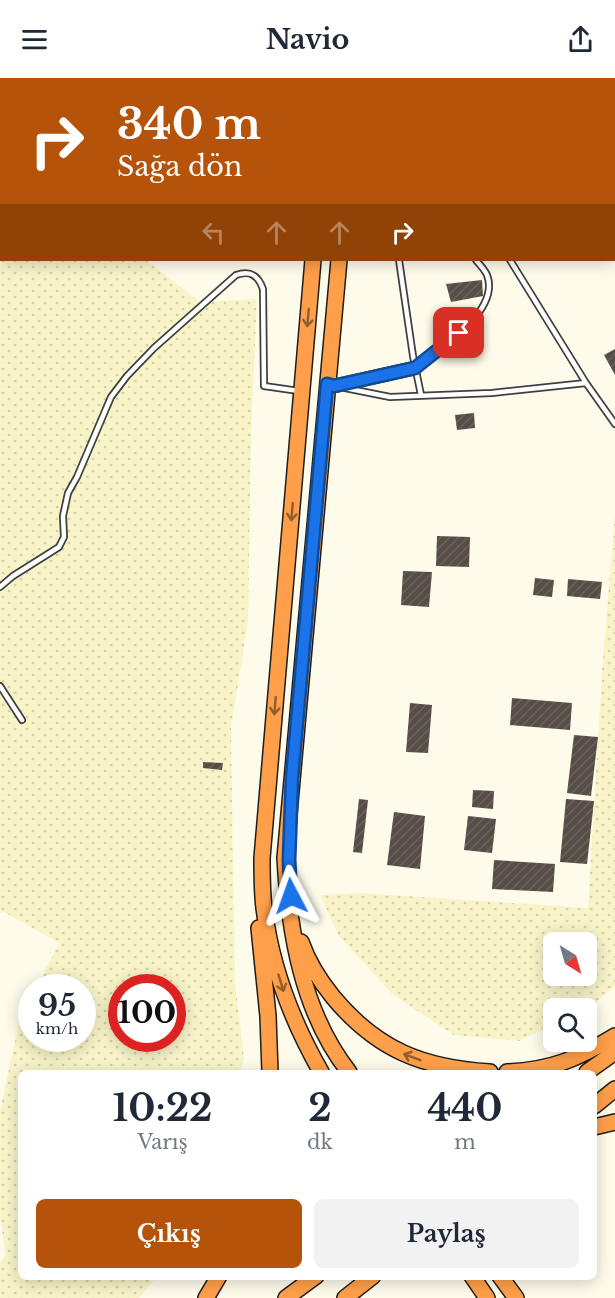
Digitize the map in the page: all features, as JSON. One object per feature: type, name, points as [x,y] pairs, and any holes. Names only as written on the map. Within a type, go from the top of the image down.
[{"type":"highway","points":[[314,261],[261,858],[264,908],[274,961],[287,1004],[304,1043],[320,1070]]},
{"type":"highway","points":[[339,261],[331,385],[285,858],[287,905],[297,956],[309,996],[348,1070]]},
{"type":"highway","points":[[269,776],[258,858],[257,910],[268,1016],[270,1070]]},
{"type":"highway","points":[[292,778],[289,860],[291,896],[298,931],[314,971],[348,1015],[368,1034],[392,1048],[441,1067],[470,1070]]},
{"type":"highway","points":[[536,1070],[555,1066],[583,1055],[615,1036]]},
{"type":"highway","points":[[590,1070],[615,1052]]},
{"type":"highway","points":[[597,1104],[615,1089]]},
{"type":"highway","points":[[597,1126],[615,1122]]},
{"type":"highway","points":[[206,1298],[217,1280]]},
{"type":"highway","points":[[286,1298],[311,1280]]},
{"type":"highway","points":[[345,1298],[368,1280]]},
{"type":"highway","points":[[475,1280],[487,1298]]},
{"type":"highway","points":[[503,1280],[516,1298]]},
{"type":"street","points":[[331,385],[415,368]]},
{"type":"lane","points":[[399,261],[421,395]]},
{"type":"lane","points":[[415,368],[472,323],[480,310],[489,291],[487,275],[477,261]]},
{"type":"lane","points":[[511,261],[586,383],[615,424]]},
{"type":"lane","points":[[0,587],[13,576],[59,547],[64,537],[63,516],[68,493],[111,397],[127,376],[154,348],[236,275],[254,274],[263,289],[264,386],[302,392]]},
{"type":"lane","points":[[331,385],[390,398],[492,393],[586,383]]},
{"type":"lane","points":[[0,686],[22,720]]},
{"type":"shaded area","points":[[0,261],[147,261],[200,302],[257,299],[251,433],[248,621],[231,727],[235,982],[244,1059],[241,1070],[18,1070],[18,1280],[154,1280],[139,1298],[0,1298],[0,1262],[6,1255],[0,1219],[0,1111],[18,1027],[18,1052],[96,1052],[96,974],[44,974],[59,943],[4,912],[0,913]]},
{"type":"shaded area","points":[[615,513],[615,986],[597,1001],[597,998],[543,998],[543,1030],[519,1041],[454,1035],[392,994],[339,936],[320,895],[360,893],[588,908],[602,671]]},
{"type":"building","points":[[482,280],[483,296],[451,302],[446,284]]},
{"type":"building","points":[[615,349],[615,375],[604,355]]},
{"type":"building","points":[[474,413],[475,428],[457,430],[455,415]]},
{"type":"building","points":[[437,536],[470,537],[469,567],[436,566]]},
{"type":"building","points":[[403,571],[432,572],[429,607],[401,605]]},
{"type":"building","points":[[535,578],[554,580],[552,597],[533,595]]},
{"type":"building","points":[[568,579],[602,582],[600,599],[567,596]]},
{"type":"building","points":[[512,698],[572,703],[570,730],[510,725]]},
{"type":"building","points":[[410,703],[432,705],[428,753],[406,752]]},
{"type":"building","points":[[574,735],[598,737],[591,796],[567,793]]},
{"type":"building","points":[[203,762],[223,763],[222,770],[203,768]]},
{"type":"building","points":[[473,790],[494,791],[493,809],[472,807]]},
{"type":"building","points":[[359,799],[368,800],[362,853],[353,852]]},
{"type":"building","points":[[566,799],[594,801],[587,864],[560,862]]},
{"type":"building","points":[[394,812],[425,816],[420,869],[387,865]]},
{"type":"building","points":[[468,816],[496,819],[492,853],[464,850]]},
{"type":"building","points":[[494,860],[555,864],[553,892],[492,889]]},
{"type":"route","points":[[291,896],[289,860],[292,778],[327,384],[334,386],[415,368],[459,333]]}]
